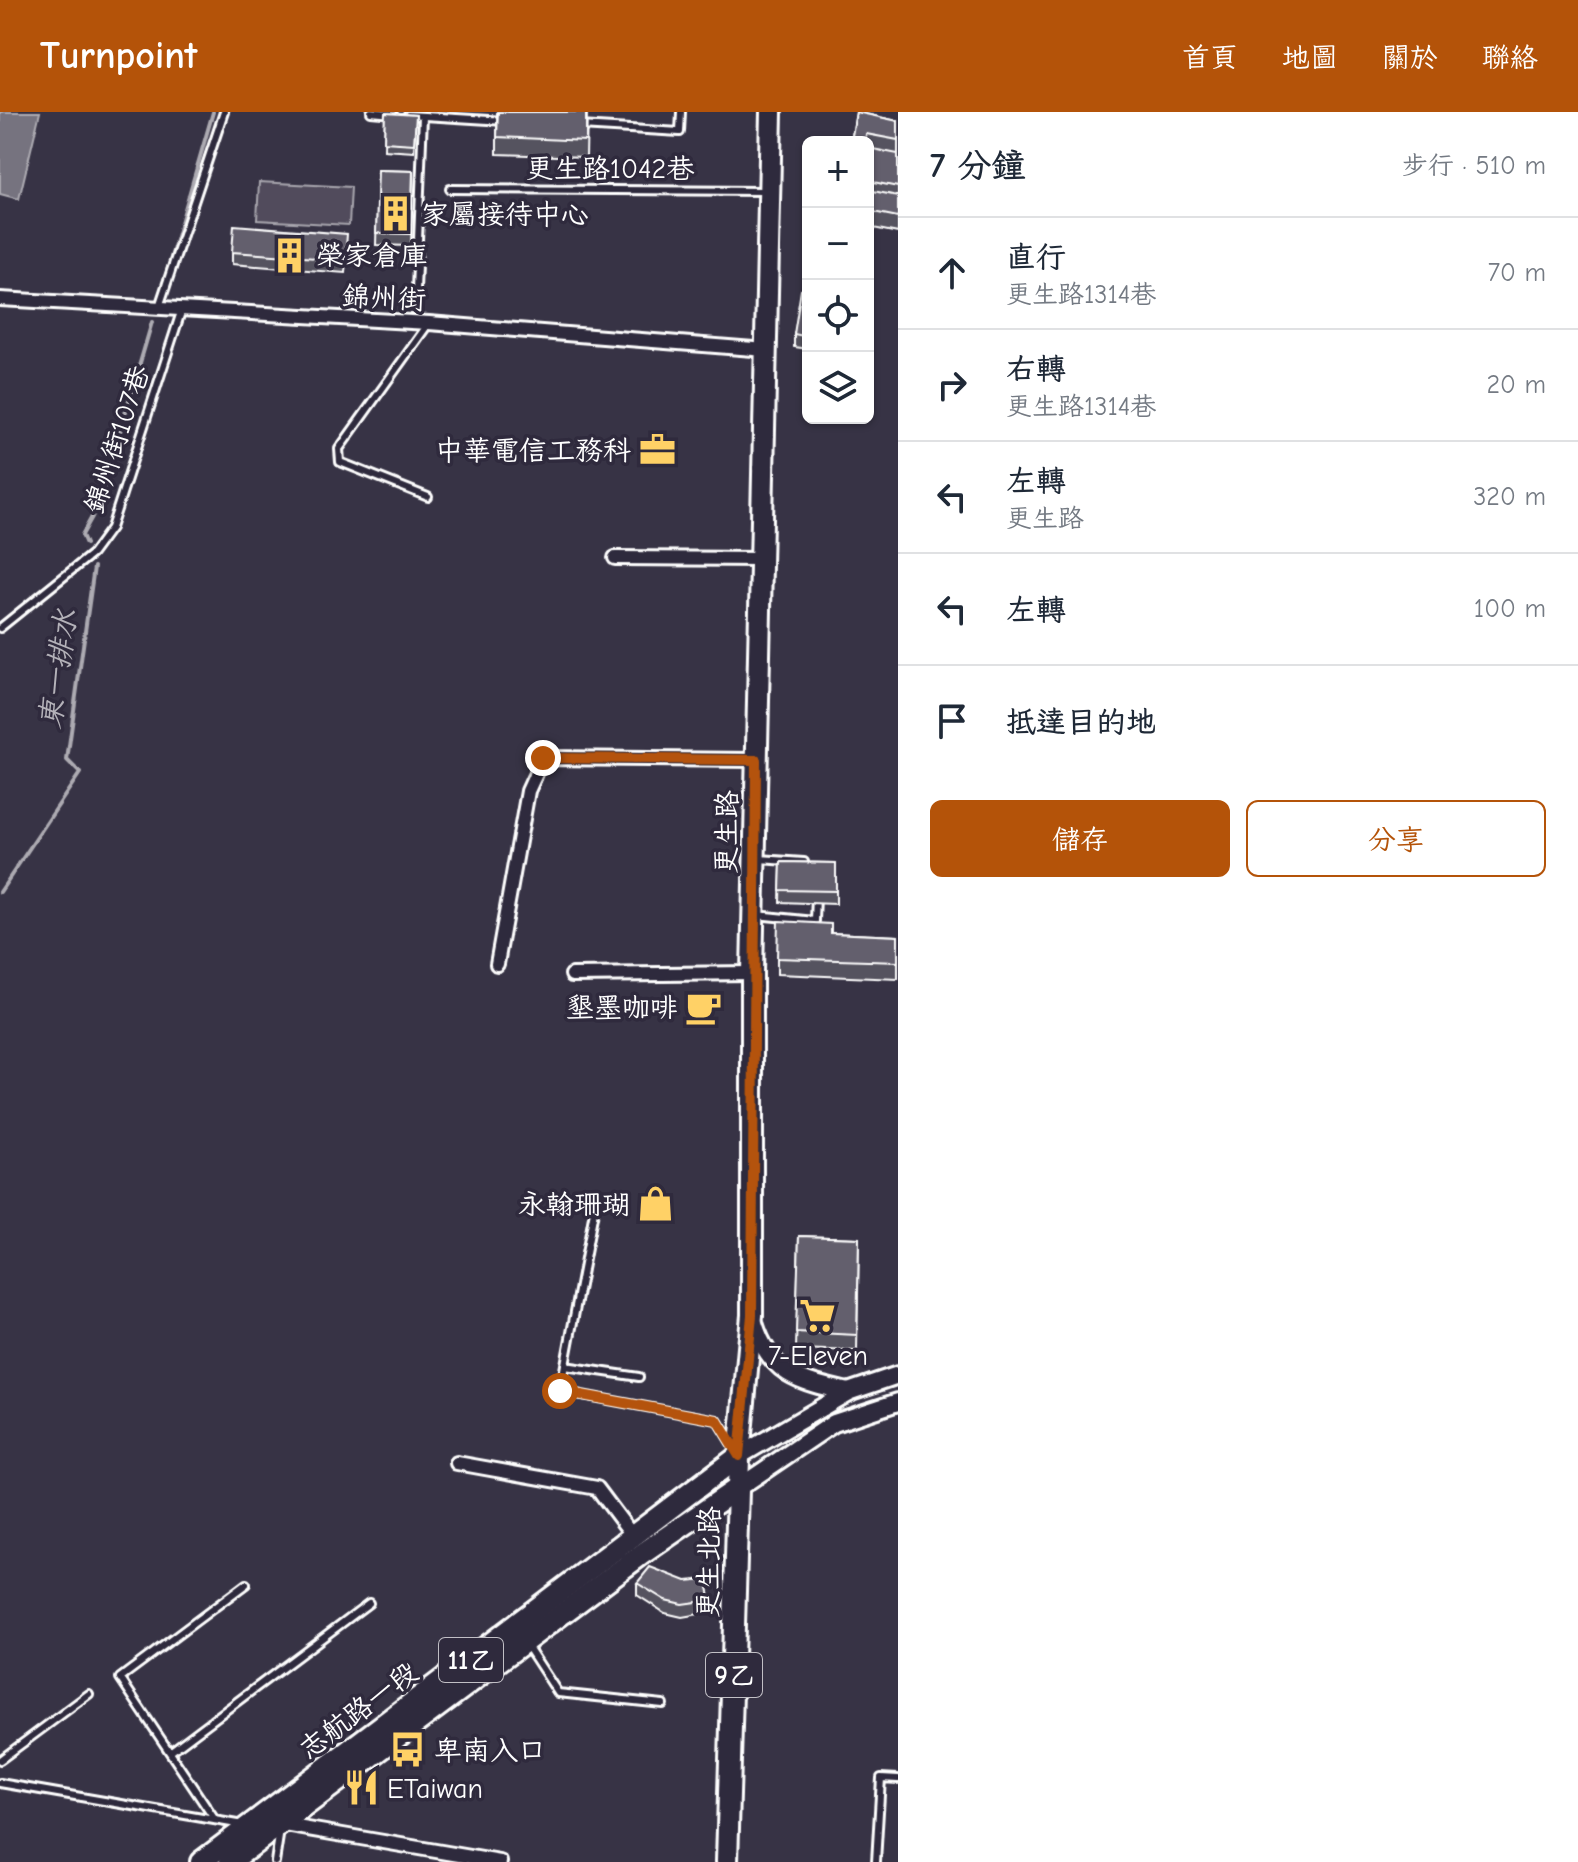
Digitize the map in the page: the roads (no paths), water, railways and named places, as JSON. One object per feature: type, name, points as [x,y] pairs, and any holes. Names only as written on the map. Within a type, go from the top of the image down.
[{"type":"main road","name":"更生路","points":[[739,1456],[752,1315],[752,973],[771,112]]},
{"type":"main road","name":"更生北路","points":[[727,1862],[739,1456]]},
{"type":"main road","name":"志航路一段","points":[[201,1862],[739,1456]]},
{"type":"main road","name":"志航路一段","points":[[230,1862],[642,1554],[738,1488]]},
{"type":"street","name":"錦州街","points":[[0,299],[181,312],[429,323],[766,350]]},
{"type":"street","points":[[615,558],[763,559]]},
{"type":"street","points":[[497,964],[528,791],[543,758],[756,760]]},
{"type":"street","points":[[572,975],[752,973]]},
{"type":"street","points":[[752,1315],[763,1351],[783,1371],[809,1383],[848,1392]]},
{"type":"street","points":[[739,1456],[848,1392],[898,1375]]},
{"type":"street","points":[[738,1488],[834,1423],[898,1402]]},
{"type":"street","points":[[457,1463],[597,1488],[633,1536]]},
{"type":"street","points":[[250,1826],[282,1823],[500,1862]]},
{"type":"lane","points":[[158,310],[224,112]]},
{"type":"lane","points":[[371,112],[399,116],[483,116],[512,122]]},
{"type":"lane","points":[[573,126],[680,132],[681,112]]},
{"type":"lane","points":[[416,290],[423,116]]},
{"type":"lane","name":"更生路1042巷","points":[[450,189],[769,192]]},
{"type":"lane","name":"錦州街107巷","points":[[0,628],[92,554],[111,528],[181,312]]},
{"type":"lane","points":[[428,497],[340,462],[339,449],[429,323]]},
{"type":"lane","points":[[754,858],[814,863]]},
{"type":"lane","points":[[753,915],[815,921],[816,887]]},
{"type":"lane","points":[[595,1206],[560,1391],[717,1420],[739,1456]]},
{"type":"lane","points":[[565,1366],[639,1377]]},
{"type":"lane","points":[[215,1820],[120,1678],[246,1584]]},
{"type":"lane","points":[[170,1752],[369,1603]]},
{"type":"lane","points":[[524,1642],[558,1693],[663,1704]]},
{"type":"lane","points":[[0,1760],[89,1694]]},
{"type":"lane","points":[[876,1862],[881,1778],[898,1779]]},
{"type":"lane","points":[[0,1783],[250,1826]]},
{"type":"lane","points":[[275,1862],[282,1823]]},
{"type":"waterway","name":"東一排水","points":[[159,299],[213,112]]},
{"type":"waterway","name":"東一排水","points":[[86,544],[82,535],[98,506],[152,322]]},
{"type":"waterway","name":"東一排水","points":[[0,892],[80,773],[67,760],[94,567]]},
{"type":"place","name":"家屬接待中心","points":[[395,214]]},
{"type":"place","name":"榮家倉庫","points":[[290,255]]},
{"type":"place","name":"中華電信工務科","points":[[657,450]]},
{"type":"place","name":"墾墨咖啡","points":[[704,1007]]},
{"type":"place","name":"永翰珊瑚","points":[[656,1204]]},
{"type":"place","name":"7-Eleven","points":[[818,1315]]},
{"type":"place","name":"卑南入口","points":[[408,1750]]},
{"type":"place","name":"ETaiwan","points":[[361,1788]]}]
